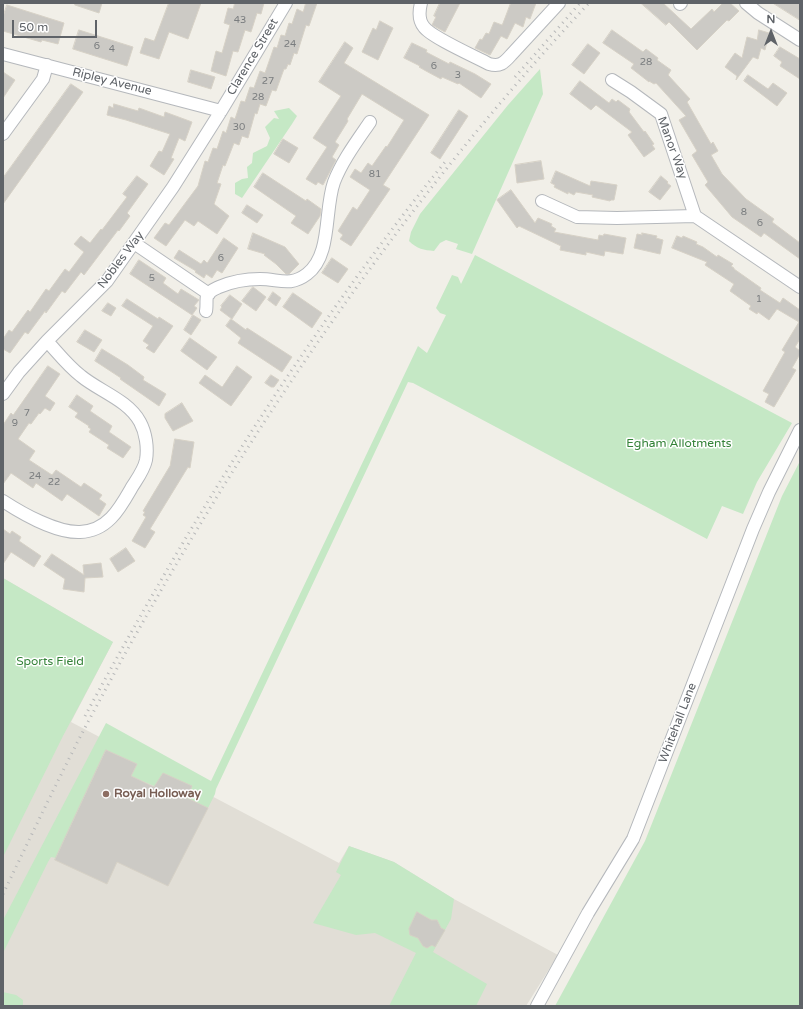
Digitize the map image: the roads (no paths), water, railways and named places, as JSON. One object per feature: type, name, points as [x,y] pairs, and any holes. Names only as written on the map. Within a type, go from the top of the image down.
[{"type":"street","name":"Clarence Street","points":[[221,111],[286,3]]},
{"type":"street","points":[[417,4],[421,23],[429,33],[489,64],[498,65],[504,63],[559,3]]},
{"type":"street","points":[[746,3],[758,13],[800,40]]},
{"type":"street","name":"Ripley Avenue","points":[[3,54],[221,111]]},
{"type":"street","points":[[3,134],[43,79],[47,65]]},
{"type":"street","name":"Manor Way","points":[[612,80],[632,92],[661,114],[695,216]]},
{"type":"street","name":"Nobles Way","points":[[3,394],[19,372],[47,341],[107,281],[173,187],[221,111]]},
{"type":"street","points":[[206,311],[207,296],[214,289],[240,280],[263,279],[277,282],[289,282],[300,278],[311,271],[323,248],[328,209],[334,182],[342,166],[370,122]]},
{"type":"street","points":[[542,201],[577,217],[617,218],[695,216],[800,287]]},
{"type":"street","points":[[134,243],[209,294]]},
{"type":"street","points":[[3,501],[55,528],[72,532],[92,531],[108,522],[115,515],[138,478],[146,460],[147,450],[144,431],[134,413],[82,377],[47,341]]},
{"type":"street","name":"Whitehall Lane","points":[[537,1006],[588,913],[633,839],[753,529],[769,492],[800,430]]},
{"type":"railway","points":[[515,77],[580,3]]},
{"type":"railway","points":[[3,894],[79,739],[132,641],[189,543],[248,448],[310,354],[375,263],[443,173],[514,87],[589,3]]},
{"type":"railway","points":[[85,716],[166,572],[252,430],[345,293],[445,162]]},
{"type":"place","name":"Royal Holloway","points":[[106,794]]},
{"type":"park label","name":"Egham Allotments","points":[[679,444]]},
{"type":"park label","name":"Sports Field","points":[[50,662]]}]
